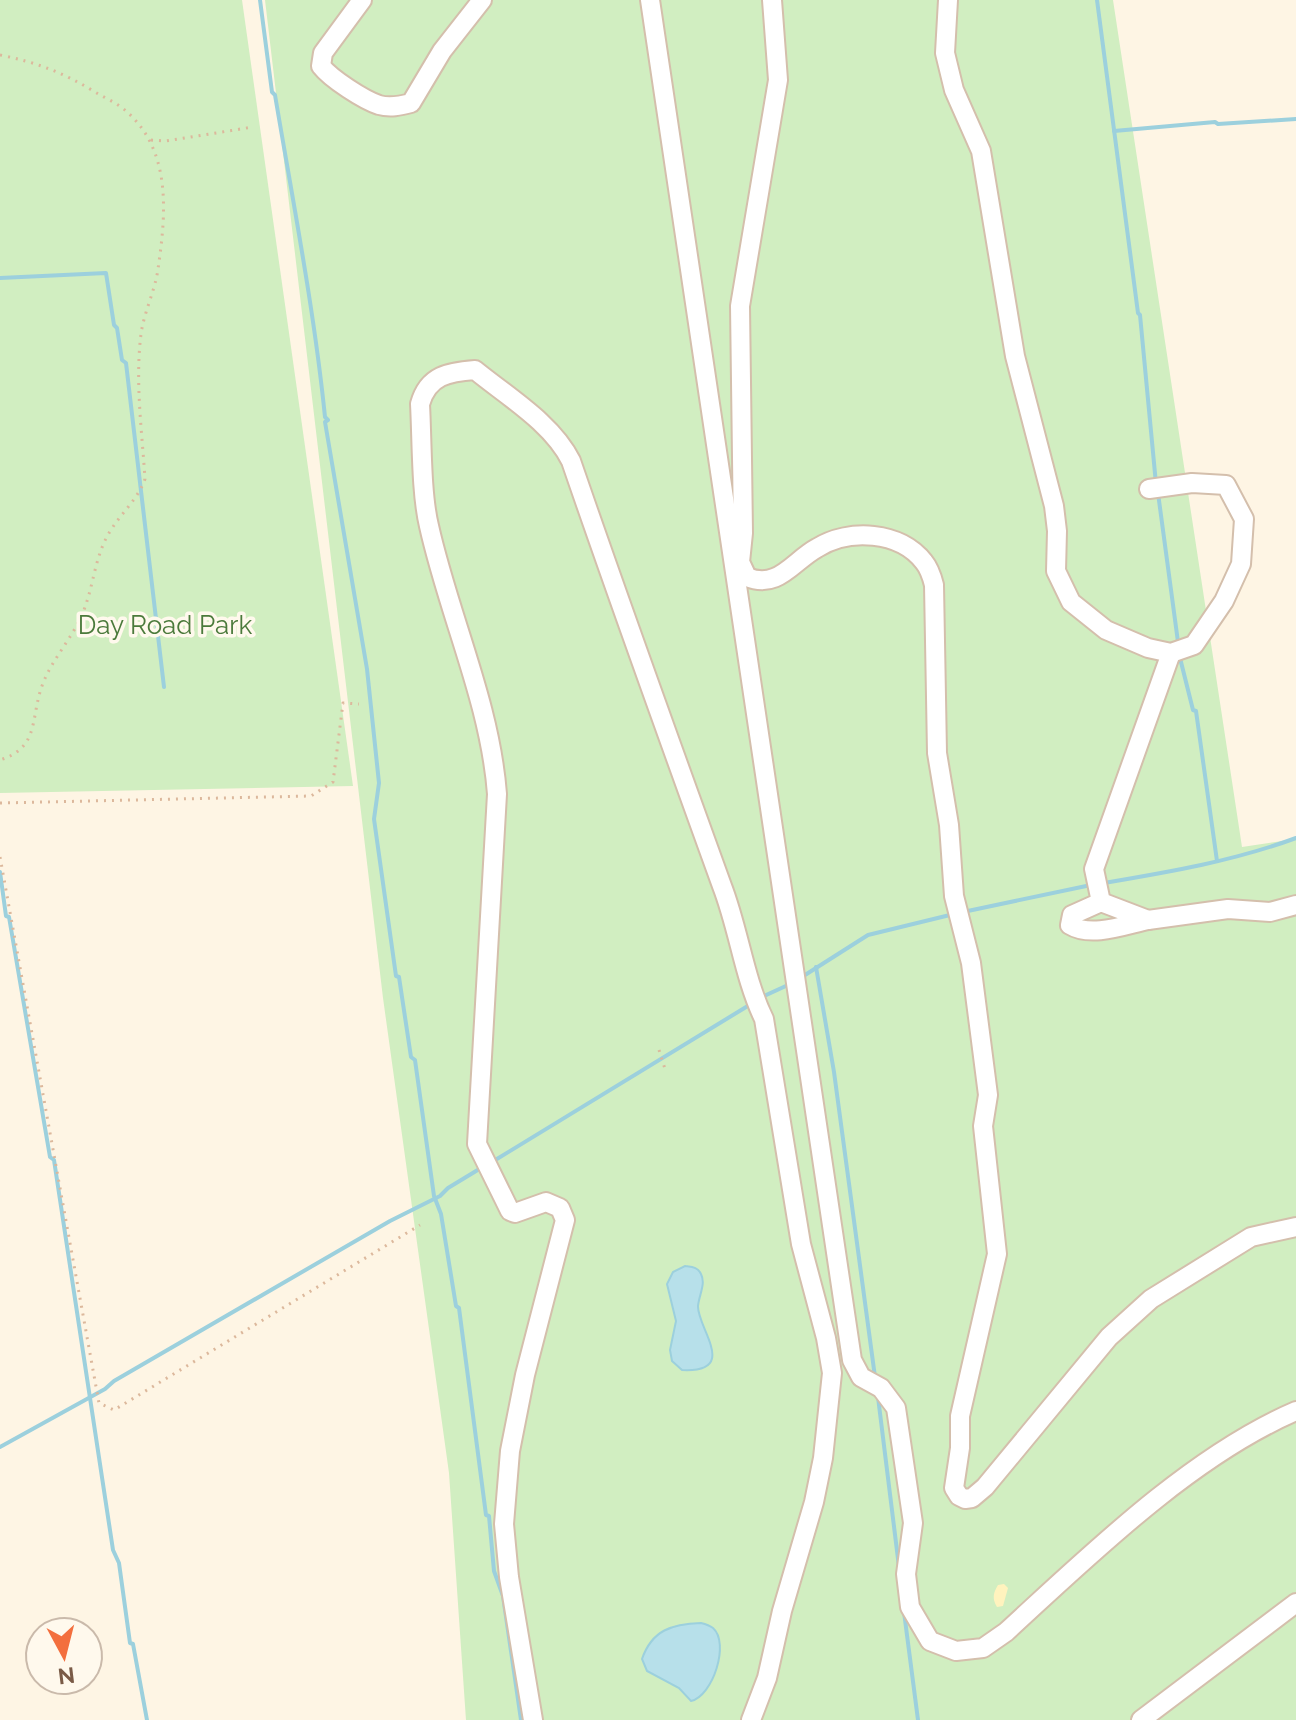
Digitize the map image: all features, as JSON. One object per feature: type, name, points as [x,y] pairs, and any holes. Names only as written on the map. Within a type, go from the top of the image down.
[{"type":"lane","points":[[362,0],[323,53],[321,66],[327,74],[376,104],[389,107],[411,103],[442,51],[482,0]]},
{"type":"lane","points":[[650,0],[852,1360],[861,1377],[881,1388],[896,1408],[913,1523],[906,1574],[910,1607],[930,1641],[956,1651],[983,1648],[1006,1632],[1131,1520],[1221,1451],[1296,1411]]},
{"type":"lane","points":[[772,0],[778,80],[740,306],[743,533],[740,562],[747,577],[758,581],[782,576],[816,548],[839,538],[863,535],[889,539],[910,548],[926,564],[934,585],[937,753],[949,825],[955,899],[971,963],[988,1095],[983,1126],[997,1254],[960,1416],[960,1448],[954,1488],[959,1496],[972,1498],[985,1487],[1109,1337],[1151,1299],[1251,1237],[1296,1227]]},
{"type":"lane","points":[[948,0],[945,53],[954,90],[981,151],[1015,356],[1054,506],[1056,571],[1071,602],[1106,630],[1148,648],[1171,653],[1194,645],[1224,601],[1241,564],[1244,519],[1226,485],[1192,483],[1156,489]]},
{"type":"lane","points":[[533,1720],[509,1577],[504,1524],[510,1451],[525,1375],[565,1220],[560,1208],[546,1202],[515,1213],[510,1211],[477,1144],[497,794],[494,757],[427,522],[420,404],[424,390],[445,375],[475,370],[551,432],[563,445],[571,461],[665,733],[739,934],[751,992],[764,1019],[801,1244],[832,1373],[823,1458],[814,1502],[782,1611],[767,1678],[751,1720]]},
{"type":"lane","points":[[1100,898],[1095,874],[1097,855],[1171,653]]},
{"type":"lane","points":[[1100,898],[1148,920]]},
{"type":"lane","points":[[1100,898],[1072,915],[1070,925],[1078,930],[1108,929],[1228,909],[1270,912],[1296,905]]},
{"type":"lane","points":[[1141,1720],[1296,1603]]},
{"type":"path","points":[[0,55],[34,61],[81,83],[125,109],[151,140],[161,165],[164,212],[158,273],[142,330],[138,365],[145,479],[141,491],[110,530],[102,548],[82,614],[45,678],[30,740],[15,755],[0,760]]},
{"type":"path","points":[[151,140],[166,141],[253,127]]},
{"type":"path","points":[[0,803],[311,796],[333,782],[343,703],[359,704]]},
{"type":"path","points":[[0,857],[99,1403],[114,1410],[420,1225]]},
{"type":"path","points":[[659,1050],[665,1069]]},
{"type":"green space","name":"Day Road Park","points":[[0,0],[242,0],[353,786],[0,793]]},
{"type":"green space","points":[[265,0],[1113,0],[1242,847],[1296,839],[1296,1720],[466,1720],[449,1473],[383,998]]},
{"type":"sand","points":[[1004,1584],[1008,1588],[1003,1606],[997,1607],[994,1593],[998,1585]]},
{"type":"water","points":[[685,1266],[696,1269],[702,1278],[699,1315],[712,1357],[709,1364],[699,1369],[682,1370],[672,1361],[670,1350],[676,1321],[667,1284],[673,1272]]},
{"type":"water","points":[[701,1623],[713,1628],[718,1635],[719,1656],[717,1668],[706,1690],[691,1701],[679,1688],[647,1671],[642,1659],[651,1641],[664,1630]]},
{"type":"waterway","points":[[260,0],[272,92],[303,256],[325,417],[328,420],[325,422],[367,669],[379,783],[374,819],[396,976],[399,977],[411,1057],[415,1060],[434,1196],[441,1214],[456,1306],[459,1308],[494,1571],[503,1596],[521,1720]]},
{"type":"waterway","points":[[1097,0],[1140,315],[1156,484]]},
{"type":"waterway","points":[[1114,131],[1296,119]]},
{"type":"waterway","points":[[0,278],[106,273],[114,325],[122,360],[126,363],[164,687]]},
{"type":"waterway","points":[[1158,493],[1178,642]]},
{"type":"waterway","points":[[1180,658],[1193,710],[1196,711],[1217,861]]},
{"type":"waterway","points":[[1104,883],[1225,859],[1296,838]]},
{"type":"waterway","points":[[0,872],[50,1157],[54,1160],[113,1550],[119,1563],[130,1643],[133,1644],[147,1720]]},
{"type":"waterway","points":[[963,912],[1091,885]]},
{"type":"waterway","points":[[805,975],[868,935],[954,914]]},
{"type":"waterway","points":[[816,967],[834,1072],[875,1377]]},
{"type":"waterway","points":[[762,997],[788,985]]},
{"type":"waterway","points":[[492,1162],[751,1004]]},
{"type":"waterway","points":[[0,1447],[105,1389],[390,1221],[440,1196],[481,1168]]},
{"type":"waterway","points":[[878,1397],[899,1567]]},
{"type":"waterway","points":[[904,1612],[918,1720]]}]
